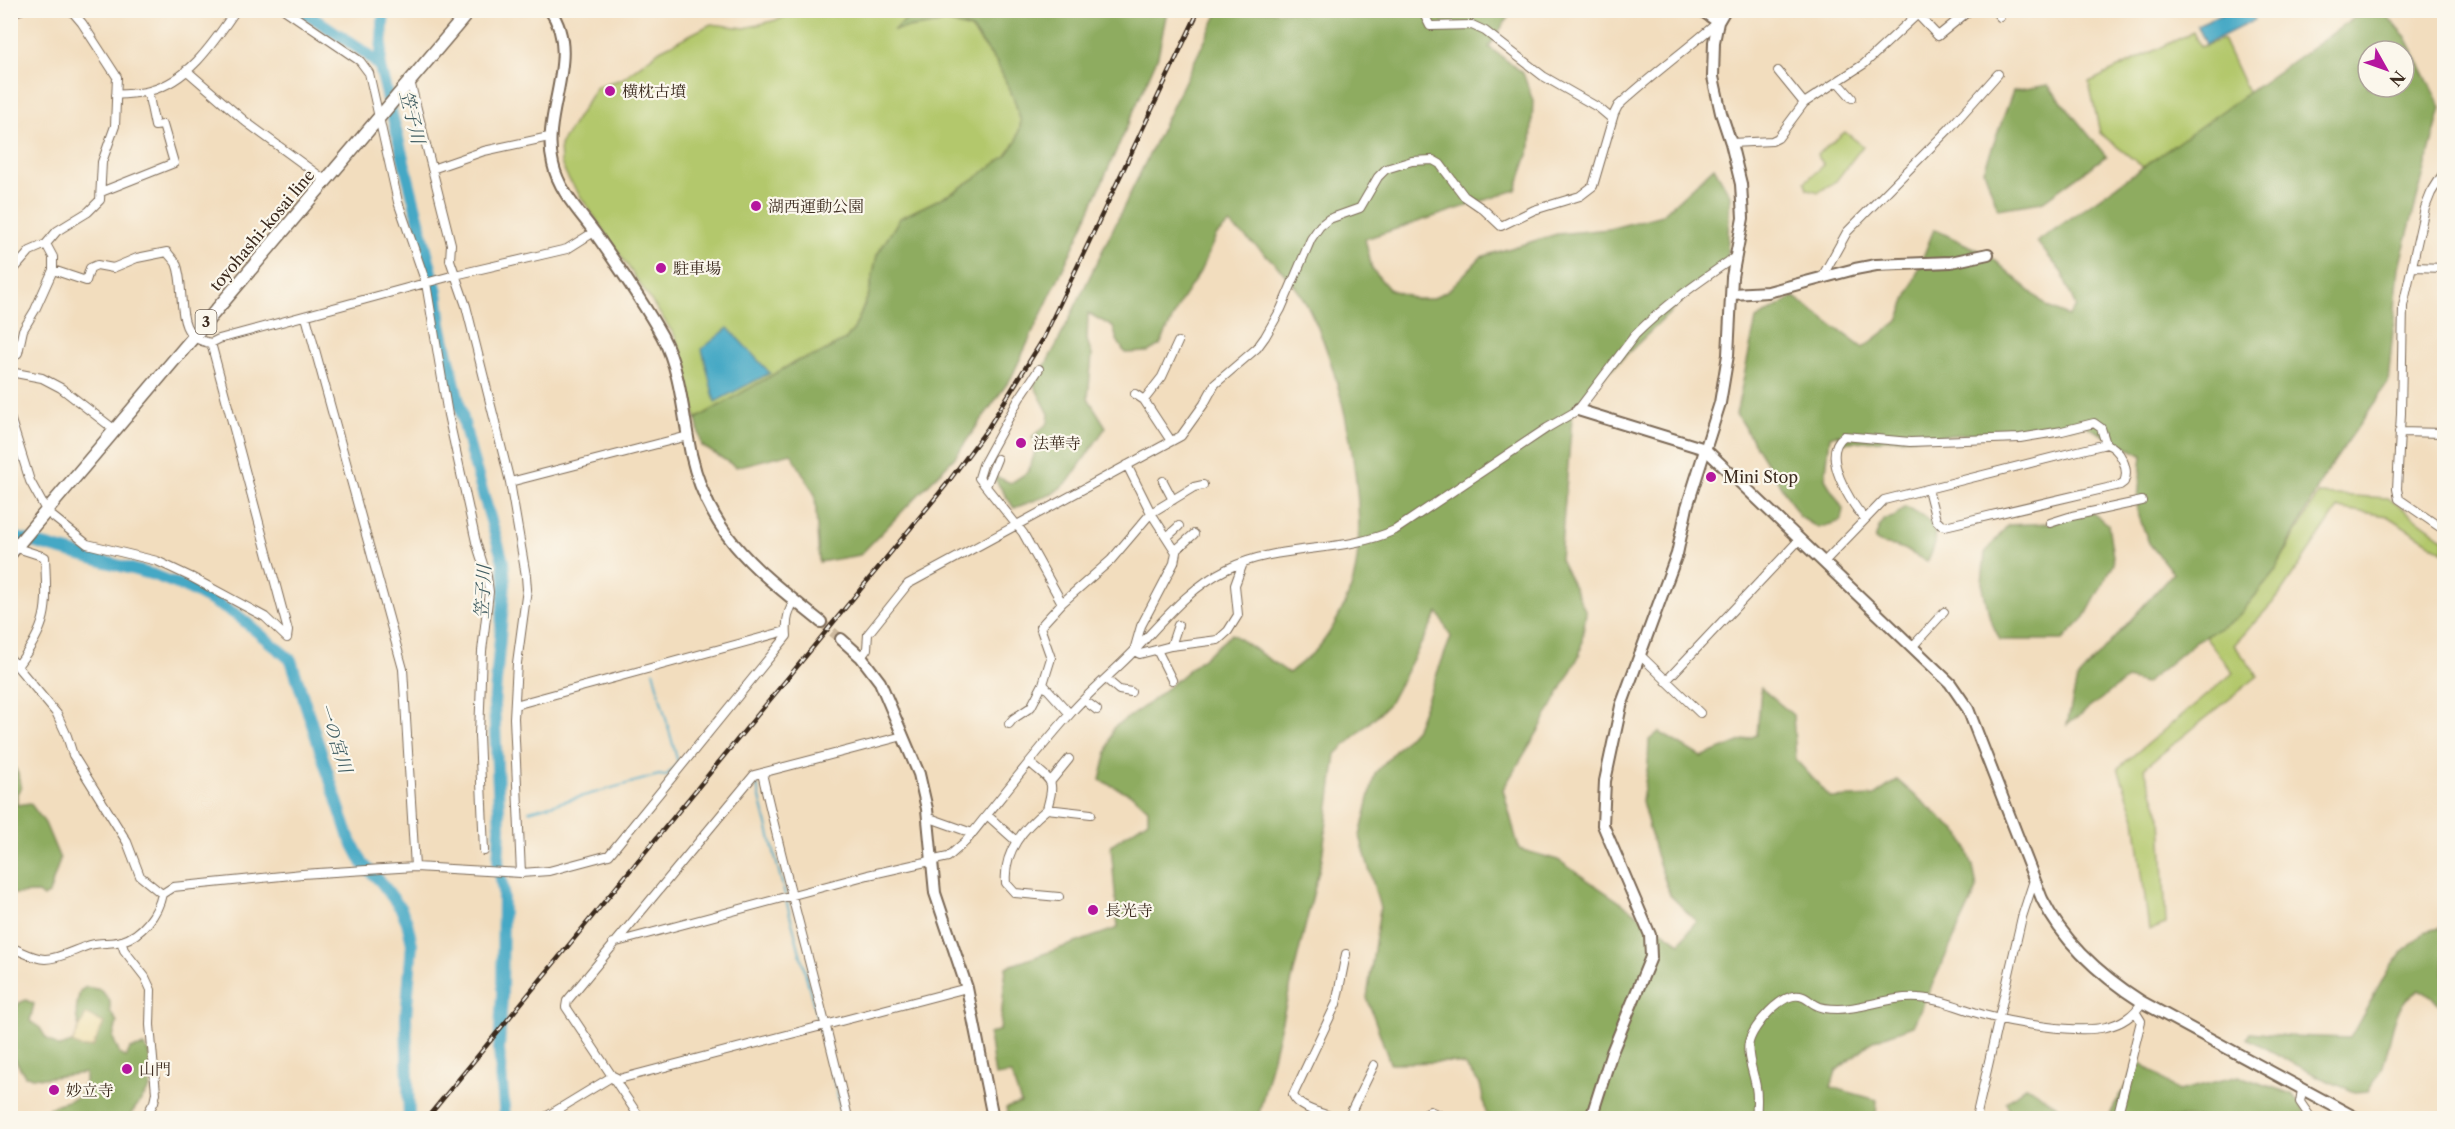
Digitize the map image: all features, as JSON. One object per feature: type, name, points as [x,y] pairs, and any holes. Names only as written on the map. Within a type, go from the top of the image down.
[{"type":"main road","name":"toyohashi-kosai line","points":[[13,549],[47,512],[470,10]]},
{"type":"street","points":[[10,12],[21,10]]},
{"type":"street","points":[[116,95],[148,92],[168,83],[205,55],[236,10]]},
{"type":"street","points":[[285,10],[360,61],[369,73],[382,114],[398,202],[426,283],[448,415],[489,592],[482,651],[479,735],[484,851]]},
{"type":"street","points":[[550,10],[562,35],[564,52],[549,137],[557,179],[664,340],[672,363],[701,487],[718,524],[754,568],[820,622]]},
{"type":"street","points":[[1422,10],[1430,26],[1472,25],[1485,31],[1544,76],[1599,108],[1612,119]]},
{"type":"street","points":[[1701,10],[1718,22]]},
{"type":"street","points":[[861,657],[867,649],[868,634],[908,584],[1180,436],[1204,404],[1215,384],[1257,348],[1265,337],[1281,309],[1311,239],[1320,226],[1329,219],[1360,208],[1378,177],[1386,169],[1405,162],[1433,160],[1440,164],[1464,196],[1483,209],[1501,226],[1534,210],[1580,196],[1593,186],[1612,119],[1618,106],[1658,70],[1681,55],[1718,22],[1725,10]]},
{"type":"street","points":[[1731,143],[1772,141],[1778,138],[1804,103],[1864,64],[1920,13],[1938,36],[1970,10]]},
{"type":"street","points":[[1995,10],[2000,17]]},
{"type":"street","points":[[10,274],[30,251],[46,244],[57,231],[88,213],[97,204],[101,192],[102,162],[116,126],[117,77],[74,12]]},
{"type":"street","points":[[1591,1119],[1612,1052],[1651,957],[1650,935],[1603,825],[1603,797],[1611,745],[1621,706],[1677,554],[1688,507],[1724,384],[1735,257],[1743,218],[1741,184],[1713,77],[1714,42],[1718,22]]},
{"type":"street","points":[[186,70],[246,122],[325,180]]},
{"type":"street","points":[[1778,71],[1804,103]]},
{"type":"street","points":[[1822,277],[1847,232],[1948,129],[1998,74]]},
{"type":"street","points":[[1838,82],[1852,98]]},
{"type":"street","points":[[408,84],[451,244],[450,260],[453,276],[466,306],[510,483],[527,589],[517,663],[515,705],[521,873]]},
{"type":"street","points":[[101,192],[174,163],[163,125],[155,126],[148,92]]},
{"type":"street","points":[[432,169],[484,151],[549,137]]},
{"type":"street","points":[[2445,172],[2431,193],[2426,208],[2403,306],[2397,489],[2399,499],[2445,531]]},
{"type":"street","points":[[53,270],[86,281],[90,268],[97,265],[113,268],[137,258],[167,252],[176,262],[184,316],[193,338],[211,343],[426,283],[567,249],[594,232]]},
{"type":"street","points":[[10,361],[18,353],[23,330],[53,270],[53,257],[46,244]]},
{"type":"street","points":[[1732,294],[1768,292],[1876,265],[1951,262],[1988,254]]},
{"type":"street","points":[[613,944],[868,875],[948,857],[987,815],[1070,714],[1179,603],[1226,569],[1269,556],[1381,537],[1416,517],[1547,428],[1578,411],[1645,325],[1688,290],[1735,257]]},
{"type":"street","points":[[2414,267],[2445,268]]},
{"type":"street","points":[[306,316],[403,669],[415,867]]},
{"type":"street","points":[[1144,400],[1162,377],[1178,342]]},
{"type":"street","points":[[10,417],[30,482],[47,512],[87,544],[157,561],[183,573],[265,617],[287,638],[288,631],[211,343]]},
{"type":"street","points":[[1039,369],[1018,399],[983,465],[979,478],[1017,525],[1039,559],[1062,603]]},
{"type":"street","points":[[10,372],[42,378],[61,388],[114,430]]},
{"type":"street","points":[[1135,394],[1144,400],[1171,441]]},
{"type":"street","points":[[1578,411],[1705,449],[1950,683],[1968,709],[2050,916],[2080,954],[2122,989],[2142,1002],[2356,1119]]},
{"type":"street","points":[[1865,519],[1836,470],[1837,444],[1844,436],[1910,442],[2020,438],[2094,423],[2101,428],[2106,444],[2119,452],[2126,474],[2126,478],[2120,485],[1945,526],[1936,520],[1928,489]]},
{"type":"street","points":[[2399,432],[2445,433]]},
{"type":"street","points":[[510,483],[688,436]]},
{"type":"street","points":[[1824,562],[1884,500],[2106,444]]},
{"type":"street","points":[[986,486],[997,459]]},
{"type":"street","points":[[1127,465],[1151,513],[1176,550],[1174,563],[1142,626],[1134,651]]},
{"type":"street","points":[[1163,481],[1173,500]]},
{"type":"street","points":[[1009,724],[1012,718],[1031,707],[1043,684],[1051,658],[1040,627],[1062,603],[1110,560],[1151,513],[1203,484]]},
{"type":"street","points":[[2050,523],[2142,501]]},
{"type":"street","points":[[1168,536],[1179,526]]},
{"type":"street","points":[[1176,550],[1194,534]]},
{"type":"street","points":[[1666,681],[1800,539]]},
{"type":"street","points":[[13,549],[45,557],[47,607],[35,643],[18,665]]},
{"type":"street","points":[[1134,651],[1140,654],[1171,646],[1218,640],[1228,631],[1238,615],[1235,585],[1243,563]]},
{"type":"street","points":[[10,947],[42,959],[90,945],[121,942],[140,931],[160,905],[162,894],[173,887],[415,867],[521,873],[549,871],[609,855],[787,636],[787,617],[795,601]]},
{"type":"street","points":[[1913,646],[1944,612]]},
{"type":"street","points":[[1171,646],[1178,625]]},
{"type":"street","points":[[515,705],[786,631]]},
{"type":"street","points":[[841,639],[861,657],[880,682],[919,774],[927,817],[934,893],[967,988],[993,1119]]},
{"type":"street","points":[[1157,650],[1172,680]]},
{"type":"street","points":[[1639,654],[1700,713]]},
{"type":"street","points":[[10,658],[57,714],[67,735],[72,755],[127,842],[140,876],[162,894]]},
{"type":"street","points":[[1106,679],[1119,690],[1131,692]]},
{"type":"street","points":[[1043,684],[1070,714]]},
{"type":"street","points":[[1084,700],[1097,710]]},
{"type":"street","points":[[640,1119],[566,1007],[567,1001],[754,775],[903,736]]},
{"type":"street","points":[[1051,781],[1069,759]]},
{"type":"street","points":[[1030,763],[1051,781],[1052,789],[1047,810],[1032,821],[1016,841],[1005,873],[1006,883],[1012,891],[1059,897]]},
{"type":"street","points":[[762,773],[792,897],[827,1025],[848,1119]]},
{"type":"street","points":[[1047,810],[1091,814]]},
{"type":"street","points":[[987,815],[1016,841]]},
{"type":"street","points":[[927,817],[972,832]]},
{"type":"street","points":[[1976,1119],[2022,917],[2034,880]]},
{"type":"street","points":[[121,942],[124,950],[145,977],[151,990],[150,1025],[156,1093],[145,1119]]},
{"type":"street","points":[[1336,1119],[1296,1102],[1293,1095],[1336,1004],[1346,954]]},
{"type":"street","points":[[613,1076],[618,1079],[967,988]]},
{"type":"street","points":[[1756,1119],[1757,1089],[1749,1054],[1749,1042],[1757,1027],[1773,1008],[1789,996],[1803,996],[1818,1006],[1830,1009],[1843,1009],[1888,998],[1918,998],[1942,1001],[1998,1018],[2050,1027],[2106,1028],[2136,1013],[2142,1002]]},
{"type":"street","points":[[2117,1119],[2141,1020],[2136,1013]]},
{"type":"street","points":[[1348,1119],[1374,1065]]},
{"type":"street","points":[[544,1119],[613,1076]]},
{"type":"street","points":[[2302,1090],[2300,1102],[2311,1119]]},
{"type":"street","points":[[1417,1119],[1430,1111],[1446,1119]]},
{"type":"green space","name":"湖西運動公園","points":[[794,11],[910,11],[912,14],[895,30],[947,22],[971,29],[997,63],[1014,99],[1021,122],[1017,141],[1006,156],[977,177],[952,193],[900,218],[877,255],[869,294],[854,329],[845,340],[817,355],[797,361],[696,419],[684,360],[675,336],[568,178],[561,163],[560,145],[597,86],[622,79],[660,50],[711,24],[745,28],[780,19]]},
{"type":"green space","points":[[910,11],[1167,11],[1158,56],[1078,237],[1011,378],[955,457],[860,555],[819,562],[815,495],[791,453],[736,467],[702,446],[696,419],[797,361],[817,355],[845,340],[854,329],[869,294],[877,255],[900,218],[952,193],[977,177],[1006,156],[1017,141],[1021,122],[1014,99],[997,63],[972,29],[947,22],[894,30],[912,14]]},
{"type":"green space","points":[[1219,11],[1512,11],[1489,47],[1523,73],[1533,101],[1531,146],[1516,190],[1365,239],[1372,269],[1389,289],[1416,299],[1432,299],[1450,289],[1481,257],[1557,234],[1609,229],[1662,215],[1714,167],[1730,195],[1727,258],[1573,406],[1560,559],[1586,612],[1580,654],[1539,730],[1503,789],[1519,849],[1558,860],[1680,943],[1696,921],[1670,895],[1642,801],[1649,740],[1659,732],[1701,757],[1757,735],[1761,688],[1793,715],[1796,760],[1831,798],[1874,796],[1897,780],[1962,836],[1973,866],[1977,889],[1913,1026],[1874,1040],[1836,1071],[1831,1087],[1877,1100],[1876,1118],[1490,1118],[1486,1113],[1480,1084],[1464,1065],[1451,1062],[1390,1063],[1367,998],[1380,908],[1360,836],[1375,773],[1416,728],[1451,637],[1438,612],[1389,704],[1336,754],[1322,858],[1258,1118],[1008,1118],[1006,1108],[1021,1103],[1011,1074],[995,1076],[989,1034],[1000,1030],[1006,967],[1118,928],[1111,845],[1148,820],[1148,809],[1134,796],[1100,780],[1113,728],[1149,703],[1232,634],[1289,673],[1317,649],[1328,634],[1343,608],[1353,581],[1358,551],[1359,516],[1356,477],[1341,396],[1330,358],[1317,325],[1296,288],[1269,258],[1229,224],[1216,236],[1200,272],[1181,301],[1160,345],[1148,352],[1125,353],[1117,340],[1113,327],[1088,313],[1087,340],[1092,355],[1088,398],[1106,427],[1068,482],[1052,494],[1014,508],[992,475],[1011,483],[1028,472],[1037,447],[1032,437],[1048,423],[1049,414],[1034,385],[1057,344]]},
{"type":"green space","points":[[2364,11],[2382,11],[2406,37],[2407,39],[2356,39],[2356,99],[2416,99],[2416,57],[2441,108],[2399,267],[2388,383],[2324,476],[2274,573],[2235,620],[2196,641],[2145,684],[2127,679],[2067,725],[2077,679],[2173,573],[2149,543],[2137,511],[2142,455],[2086,426],[1838,443],[1839,434],[1830,437],[1825,479],[1843,509],[1841,521],[1818,528],[1800,517],[1736,414],[1756,319],[1794,297],[1863,348],[1898,321],[1934,229],[1990,256],[2048,307],[2068,316],[2076,307],[2062,273],[2037,242]]},
{"type":"green space","points":[[2193,32],[2200,47],[2223,39],[2259,115],[2147,170],[2100,133],[2089,82]]},
{"type":"green space","points":[[2048,85],[2106,156],[2042,202],[1998,209],[1984,170],[2013,91]]},
{"type":"green space","points":[[1845,132],[1863,146],[1836,181],[1819,192],[1807,189],[1805,182],[1824,165],[1817,155]]},
{"type":"green space","points":[[2318,494],[2388,498],[2444,539],[2444,552],[2387,516],[2338,508],[2278,597],[2234,645],[2258,676],[2144,768],[2161,817],[2166,924],[2149,930],[2135,818],[2118,768],[2233,673],[2205,637],[2241,613],[2274,573]]},
{"type":"green space","points":[[1905,507],[1923,516],[1933,528],[1935,543],[1927,561],[1903,549],[1875,540],[1885,519],[1894,517]]},
{"type":"green space","points":[[2091,512],[2108,524],[2114,563],[2085,617],[2063,640],[2000,640],[1990,619],[1982,583],[1985,553],[2008,525],[2050,523]]},
{"type":"green space","points":[[11,759],[21,788],[17,793],[17,805],[30,803],[45,823],[60,859],[49,894],[43,897],[38,893],[11,894]]},
{"type":"green space","points":[[2444,927],[2444,1007],[2420,989],[2409,997],[2397,1015],[2381,1071],[2368,1091],[2355,1092],[2319,1077],[2247,1038],[2251,1032],[2350,1038],[2391,965],[2424,932]]},
{"type":"green space","points":[[86,987],[101,990],[110,1001],[110,1011],[117,1022],[113,1038],[120,1055],[126,1057],[130,1049],[144,1046],[150,1053],[150,1088],[128,1118],[40,1118],[49,1108],[78,1097],[85,1081],[85,1073],[44,1078],[25,1076],[11,1053],[11,1015],[19,1003],[26,1000],[34,1004],[30,1021],[40,1028],[46,1038],[59,1047],[70,1044],[84,1034],[78,1024],[77,1008],[80,991]]},
{"type":"green space","points":[[2139,1061],[2178,1091],[2239,1076],[2292,1094],[2310,1118],[2108,1118]]},
{"type":"green space","points":[[2027,1086],[2075,1118],[2012,1118],[2006,1102]]},
{"type":"sand","points":[[86,1014],[104,1023],[93,1047],[82,1048],[72,1043]]},
{"type":"water","points":[[2229,11],[2251,11],[2255,20],[2206,44],[2197,25]]},
{"type":"water","points":[[728,328],[770,373],[715,402],[702,349]]},
{"type":"waterway","points":[[302,10],[367,54],[380,67]]},
{"type":"waterway","name":"笠子川","points":[[384,10],[380,67],[437,292],[441,325],[471,453],[503,561],[505,582],[494,705],[500,828],[498,861],[503,891],[499,1050],[505,1118]]},
{"type":"waterway","name":"一の宮川","points":[[10,536],[154,575],[190,589],[237,615],[291,660],[348,835],[363,864],[381,882],[401,909],[407,922],[412,944],[406,1017],[409,1118]]},
{"type":"waterway","points":[[529,811],[659,775],[666,776],[678,763],[653,671]]},
{"type":"waterway","points":[[755,778],[785,895]]},
{"type":"waterway","points":[[786,900],[840,1104]]},
{"type":"waterway","points":[[839,1102],[843,1118]]},
{"type":"tunnel","points":[[821,622],[841,639]]},
{"type":"railway","points":[[427,1118],[946,485],[988,428],[1042,341],[1199,10]]},
{"type":"place","name":"横枕古墳","points":[[610,91]]},
{"type":"place","name":"湖西運動公園","points":[[756,206]]},
{"type":"place","name":"駐車場","points":[[661,268]]},
{"type":"place","name":"法華寺","points":[[1021,443]]},
{"type":"place","name":"Mini Stop","points":[[1711,477]]},
{"type":"place","name":"長光寺","points":[[1093,910]]},
{"type":"place","name":"山門","points":[[127,1069]]},
{"type":"place","name":"妙立寺","points":[[54,1090]]}]
